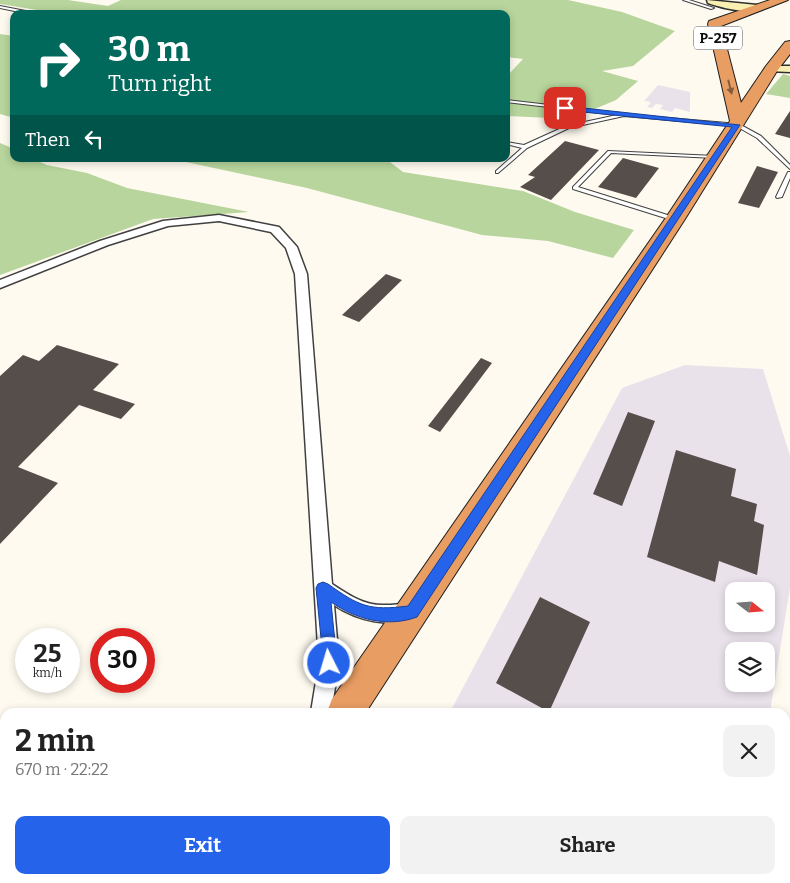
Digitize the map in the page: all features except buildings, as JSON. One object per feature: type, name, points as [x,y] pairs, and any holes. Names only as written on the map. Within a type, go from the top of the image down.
[{"type":"highway","name":"Р-257","points":[[738,123],[714,24],[757,8],[783,2]]},
{"type":"highway","points":[[348,708],[675,219],[771,69],[790,45]]},
{"type":"highway","name":"Р-257","points":[[723,60],[738,66]]},
{"type":"highway","points":[[755,68],[771,69]]},
{"type":"main road","points":[[714,24],[711,3],[724,6],[757,8]]},
{"type":"main road","points":[[771,69],[790,69]]},
{"type":"street","points":[[0,284],[104,243],[167,223],[219,218],[275,229],[291,247],[301,274],[329,663],[322,708]]},
{"type":"street","points":[[323,588],[352,609],[382,616],[412,612]]},
{"type":"lane","points":[[685,0],[711,3]]},
{"type":"lane","points":[[0,7],[15,10]]},
{"type":"lane","points":[[510,101],[624,115],[738,123],[759,137],[790,168]]},
{"type":"lane","points":[[510,160],[525,146],[568,127],[624,115]]},
{"type":"lane","points":[[510,144],[525,146]]},
{"type":"lane","points":[[675,219],[575,188],[610,152],[716,157]]},
{"type":"lane","points":[[498,172],[508,162]]},
{"type":"lane","points":[[779,197],[790,173]]},
{"type":"shaded area","points":[[658,85],[690,92],[690,112],[675,108],[672,112],[660,109],[663,105],[656,104],[652,108],[647,107],[651,102],[644,101]]},
{"type":"shaded area","points":[[685,365],[763,369],[790,456],[790,588],[775,681],[775,642],[725,642],[725,692],[773,692],[771,708],[452,708],[622,388]]},
{"type":"green space","points":[[0,0],[68,0],[108,6],[121,0],[568,0],[622,12],[675,31],[633,66],[602,71],[638,81],[616,100],[571,119],[510,116],[510,73],[523,59],[510,57],[510,10],[37,10],[0,4]]},
{"type":"green space","points":[[0,34],[10,35],[10,117],[0,114]]},
{"type":"green space","points":[[783,74],[790,76],[790,98],[766,94]]},
{"type":"green space","points":[[0,143],[10,147],[10,162],[40,162],[87,173],[127,188],[249,212],[153,219],[0,275]]},
{"type":"green space","points":[[186,162],[390,162],[403,172],[523,191],[575,212],[634,230],[613,258],[548,241],[482,235],[307,188]]},
{"type":"route","points":[[329,663],[323,588],[352,609],[382,616],[412,612],[737,125],[565,108]]}]
